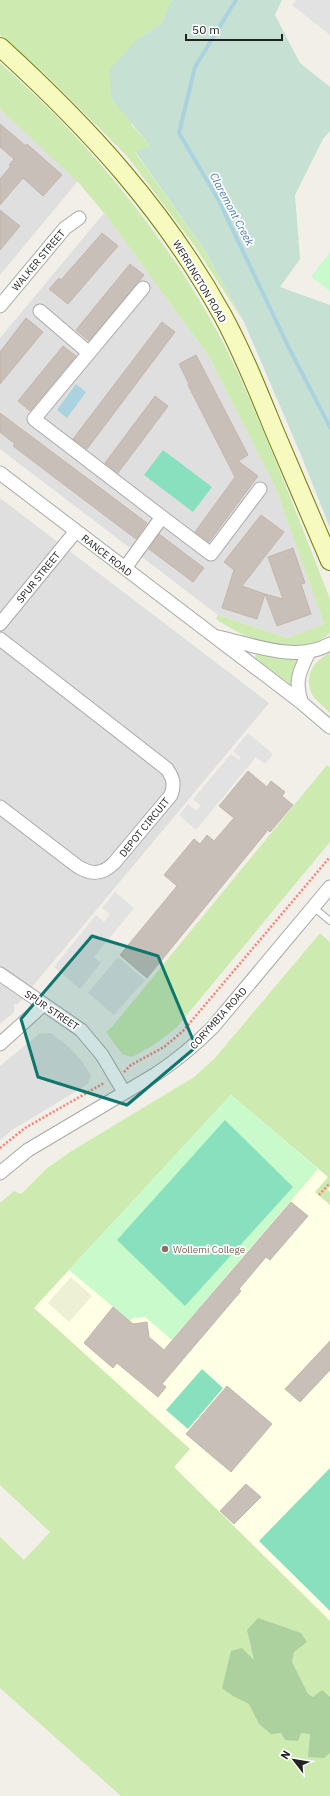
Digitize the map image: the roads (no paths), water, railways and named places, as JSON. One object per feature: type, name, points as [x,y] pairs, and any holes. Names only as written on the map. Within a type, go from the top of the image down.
[{"type":"main road","name":"WERRINGTON ROAD","points":[[0,47],[62,106],[110,155],[142,193],[189,260],[213,299],[242,355],[330,561]]},
{"type":"street","name":"WALKER STREET","points":[[0,306],[64,228],[79,218]]},
{"type":"street","points":[[143,288],[34,419],[212,554],[260,489]]},
{"type":"street","points":[[40,311],[89,353]]},
{"type":"street","name":"RANCE ROAD","points":[[0,473],[302,703],[330,726]]},
{"type":"street","points":[[125,568],[162,517]]},
{"type":"street","name":"SPUR STREET","points":[[0,624],[76,531]]},
{"type":"street","name":"RANCE ROAD","points":[[215,637],[273,651],[290,653],[309,652],[330,644]]},
{"type":"street","name":"DEPOT CIRCUIT","points":[[0,639],[167,769],[173,777],[174,787],[171,795],[114,863],[106,871],[96,874],[77,866],[0,807]]},
{"type":"street","points":[[302,703],[298,690],[298,678],[309,652]]},
{"type":"street","name":"CORYMBIA ROAD","points":[[0,1173],[28,1150],[176,1061],[194,1046],[212,1027],[330,887]]},
{"type":"street","name":"SPUR STREET","points":[[0,974],[42,1005],[81,1030],[92,1042],[124,1092]]},
{"type":"street","points":[[0,1044],[42,1005]]},
{"type":"lane","points":[[313,907],[330,921]]},
{"type":"water","points":[[76,384],[86,392],[67,418],[57,410]]},
{"type":"waterway","name":"Claremont Creek","points":[[236,0],[195,67],[179,133],[218,199],[290,350],[330,427]]},
{"type":"place","name":"Wollemi College","points":[[165,1249]]}]
